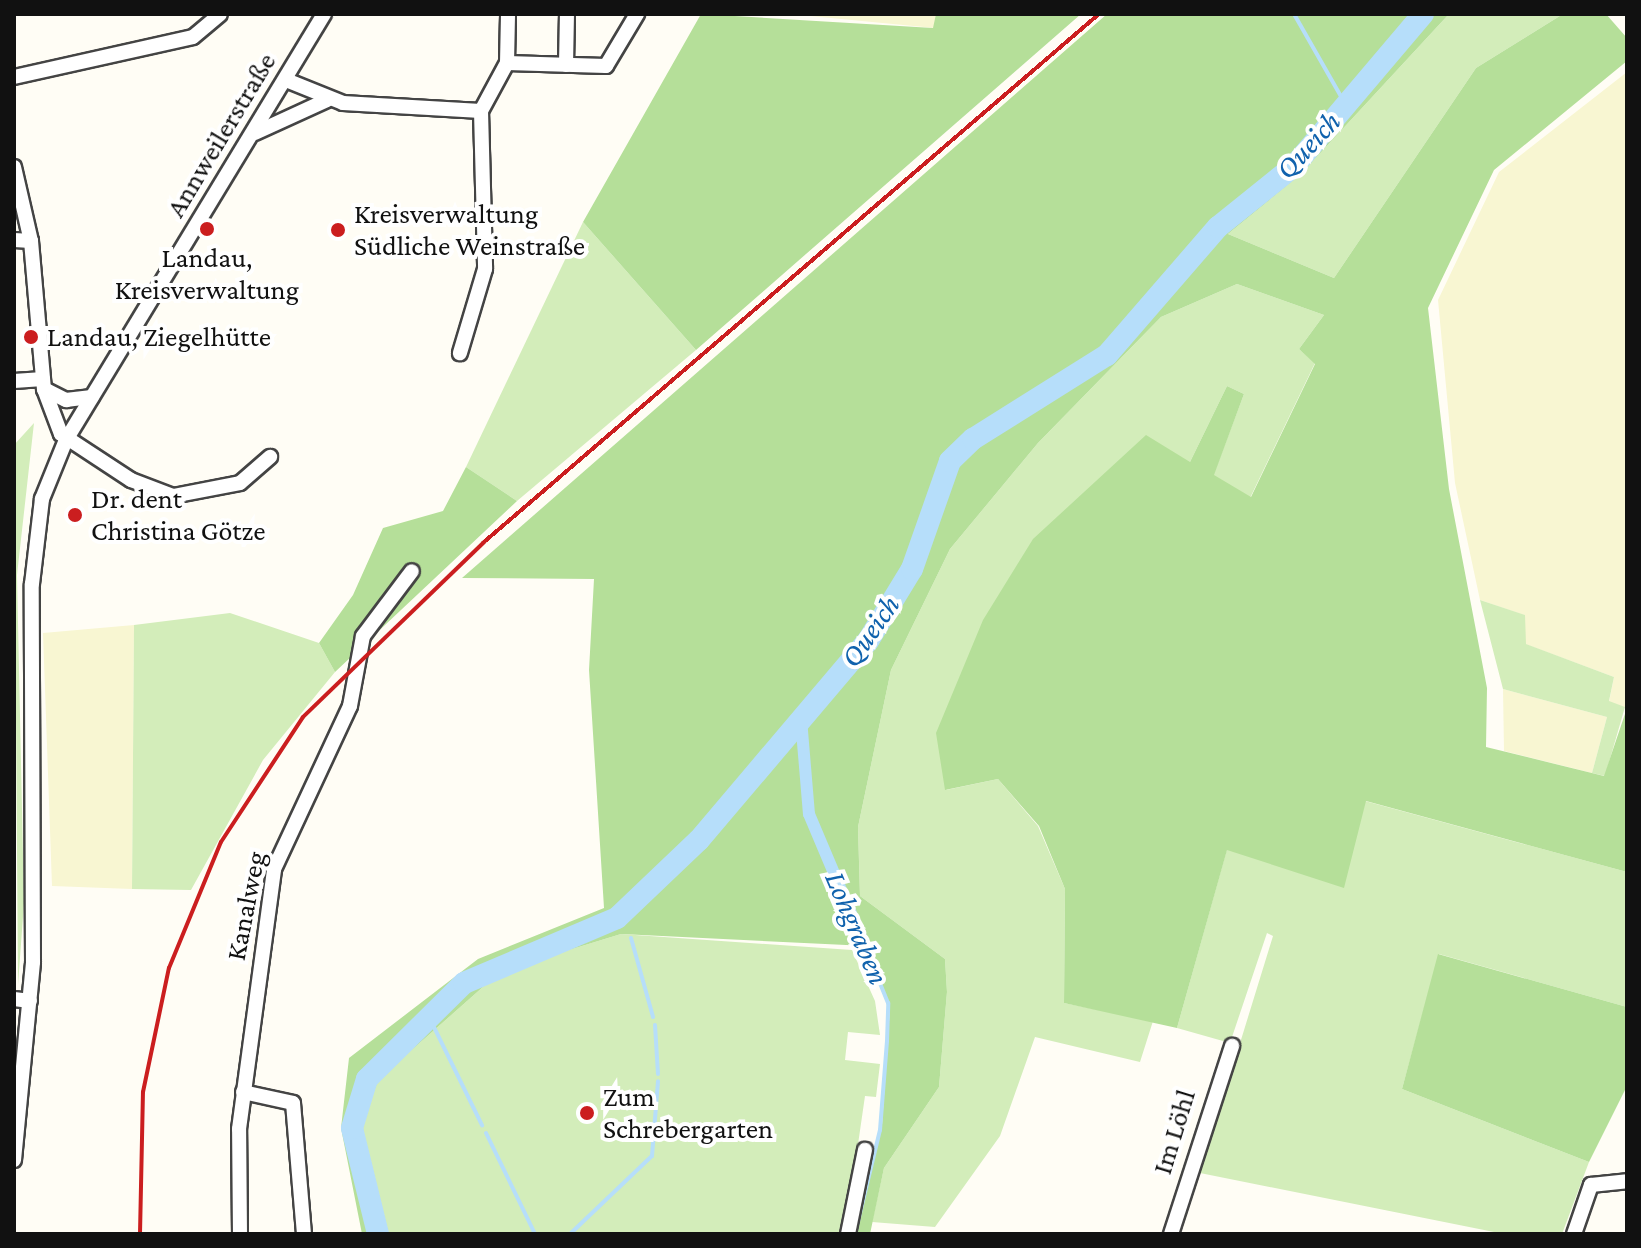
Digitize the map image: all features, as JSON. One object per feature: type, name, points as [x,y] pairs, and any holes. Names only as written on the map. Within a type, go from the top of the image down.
[{"type":"street","points":[[14,77],[193,37],[220,14]]},
{"type":"street","name":"Annweilerstraße","points":[[14,1160],[30,1001],[34,563],[42,499],[66,440],[255,133],[324,14]]},
{"type":"street","points":[[460,353],[485,269],[481,111],[507,63],[508,14]]},
{"type":"street","points":[[566,65],[567,14]]},
{"type":"street","points":[[507,63],[606,66],[637,14]]},
{"type":"street","points":[[286,80],[327,100],[481,111]]},
{"type":"street","points":[[255,133],[327,100]]},
{"type":"street","points":[[14,167],[31,241],[44,384],[66,440],[173,496],[240,483],[270,457]]},
{"type":"street","points":[[14,240],[31,241]]},
{"type":"street","points":[[14,381],[44,384],[66,400],[92,397]]},
{"type":"street","name":"Kanalweg","points":[[240,1234],[243,1092],[274,869],[350,706],[363,636],[412,571]]},
{"type":"street","points":[[14,999],[30,1001]]},
{"type":"street","name":"Im Löhl","points":[[1171,1234],[1232,1046]]},
{"type":"street","points":[[243,1092],[293,1103],[304,1234]]},
{"type":"street","points":[[848,1234],[865,1150]]},
{"type":"street","points":[[1574,1234],[1592,1184],[1627,1181]]},
{"type":"shaded area","points":[[790,14],[936,14],[934,28]]},
{"type":"shaded area","points":[[1627,72],[1627,708],[1609,702],[1614,677],[1525,644],[1524,615],[1480,600],[1455,483],[1438,300],[1499,172]]},
{"type":"shaded area","points":[[134,625],[132,889],[52,886],[43,633]]},
{"type":"shaded area","points":[[1503,689],[1607,717],[1592,773],[1504,751]]},
{"type":"green space","points":[[701,14],[933,28],[936,14],[1081,14],[696,350],[583,222]]},
{"type":"green space","points":[[1107,14],[1449,14],[1300,175],[1228,234],[1334,278],[1476,68],[1563,14],[1606,14],[1627,38],[1627,61],[1494,170],[1428,308],[1449,489],[1487,688],[1486,747],[1604,776],[1627,708],[1627,872],[1366,801],[1344,888],[1227,850],[1177,1028],[1064,1003],[1065,889],[1039,826],[998,779],[945,790],[936,733],[983,620],[1033,539],[1146,435],[1190,462],[1227,386],[1244,394],[1214,475],[1251,497],[1315,364],[1299,349],[1324,315],[1237,284],[1161,317],[1038,443],[950,549],[891,670],[858,827],[860,896],[945,959],[947,992],[939,1087],[884,1168],[870,1234],[856,1234],[882,1125],[890,1007],[867,946],[621,934],[501,971],[379,1079],[362,1124],[389,1234],[362,1234],[341,1128],[349,1058],[478,959],[604,908],[589,670],[594,579],[462,578]]},
{"type":"green space","points":[[1449,14],[1563,14],[1476,68],[1334,278],[1228,234],[1300,175]]},
{"type":"green space","points":[[583,222],[696,350],[517,501],[466,467]]},
{"type":"green space","points":[[1237,284],[1324,315],[1299,349],[1315,363],[1250,498],[1213,476],[1244,394],[1227,386],[1190,462],[946,790],[998,779],[1038,826],[1065,889],[1064,1003],[1153,1021],[1140,1062],[1035,1037],[1000,1136],[935,1227],[872,1222],[884,1168],[939,1087],[947,992],[945,959],[860,896],[858,827],[891,670],[950,549],[1038,443],[1161,317]]},
{"type":"green space","points":[[34,423],[17,575],[24,903],[18,985],[14,445]]},
{"type":"green space","points":[[466,467],[517,501],[335,672],[319,643],[353,595],[383,528],[443,511]]},
{"type":"green space","points":[[1480,600],[1525,615],[1526,644],[1614,677],[1609,701],[1625,707],[1605,776],[1592,773],[1607,717],[1503,689]]},
{"type":"green space","points":[[230,613],[319,643],[335,672],[263,760],[191,890],[132,889],[134,625]]},
{"type":"green space","points":[[1365,801],[1627,872],[1627,1007],[1439,954],[1402,1089],[1589,1162],[1562,1234],[1504,1234],[1200,1173],[1273,936],[1267,933],[1230,1043],[1177,1028],[1227,849]]},
{"type":"green space","points":[[621,934],[852,950],[875,1001],[880,1035],[848,1032],[845,1060],[880,1064],[876,1097],[865,1096],[845,1234],[389,1234],[362,1124],[379,1079],[501,971]]},
{"type":"green space","points":[[1438,954],[1627,1007],[1627,1086],[1589,1162],[1402,1089]]},
{"type":"waterway","points":[[1294,14],[1346,105]]},
{"type":"waterway","name":"Queich","points":[[378,1234],[352,1128],[367,1079],[464,983],[617,918],[699,840],[868,641],[912,569],[950,461],[973,439],[1107,355],[1218,227],[1295,165],[1423,14]]},
{"type":"waterway","name":"Lohgraben","points":[[801,719],[809,814],[864,944]]},
{"type":"waterway","points":[[631,938],[653,1017]]},
{"type":"waterway","name":"Lohgraben","points":[[855,1234],[880,1130],[887,1041],[888,1003],[864,944]]},
{"type":"waterway","points":[[428,1015],[482,1125]]},
{"type":"waterway","points":[[655,1025],[658,1074]]},
{"type":"waterway","points":[[570,1234],[652,1156],[658,1081]]},
{"type":"waterway","points":[[486,1133],[535,1234]]},
{"type":"railway","points":[[140,1234],[143,1092],[169,968],[221,842],[303,717],[484,542],[1099,14]]},
{"type":"place","name":"Landau, Kreisverwaltung","points":[[207,229]]},
{"type":"place","name":"Kreisverwaltung Südliche Weinstraße","points":[[338,230]]},
{"type":"place","name":"Landau, Ziegelhütte","points":[[31,337]]},
{"type":"place","name":"Dr. dent Christina Götze","points":[[75,515]]},
{"type":"place","name":"Zum Schrebergarten","points":[[587,1113]]}]
